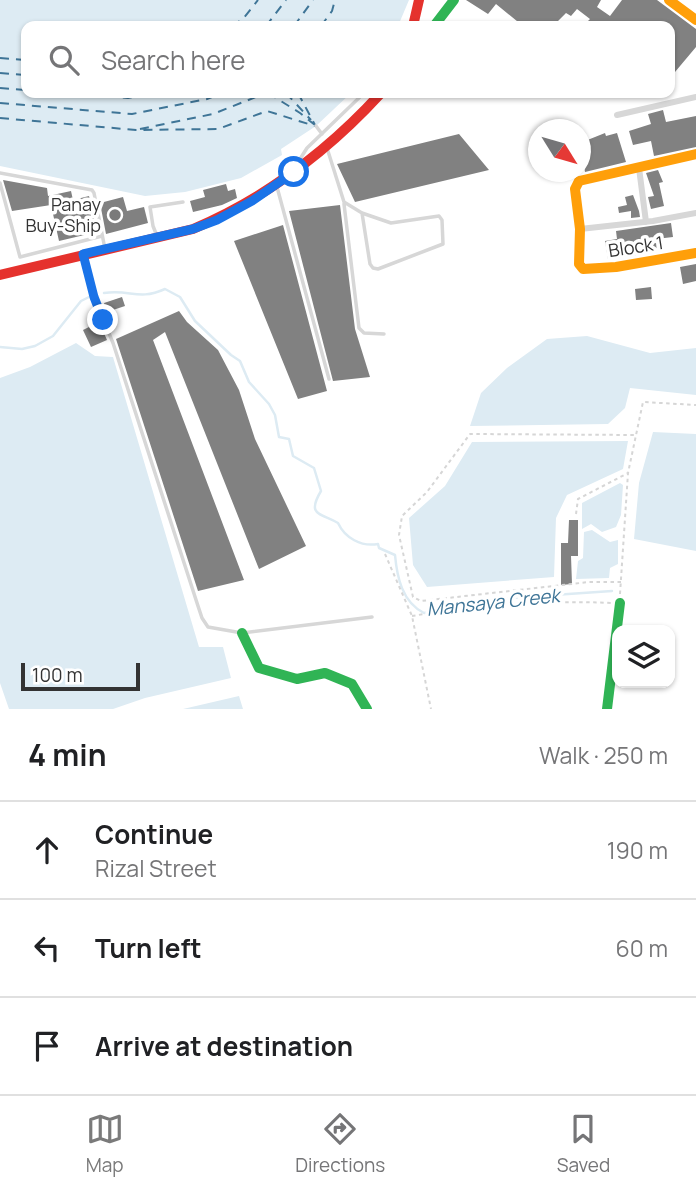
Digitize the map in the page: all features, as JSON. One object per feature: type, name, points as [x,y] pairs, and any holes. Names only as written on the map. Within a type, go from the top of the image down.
[{"type":"street","points":[[414,21],[419,0]]},
{"type":"street","points":[[438,21],[454,0]]},
{"type":"street","points":[[669,0],[696,20]]},
{"type":"street","points":[[617,115],[696,97]]},
{"type":"street","points":[[0,275],[193,229],[217,220],[294,172],[355,121],[376,98]]},
{"type":"street","points":[[696,153],[579,181],[575,190],[580,229],[696,213]]},
{"type":"street","points":[[639,168],[646,222]]},
{"type":"street","name":"Block 1","points":[[580,229],[580,268],[616,267],[696,253]]},
{"type":"street","points":[[607,709],[620,603]]},
{"type":"street","points":[[242,633],[259,668],[297,679],[325,673],[352,684],[367,709]]},
{"type":"lane","points":[[294,172],[301,155],[359,98]]},
{"type":"lane","points":[[316,126],[322,134]]},
{"type":"lane","points":[[326,146],[344,202],[359,328],[364,333],[384,334]]},
{"type":"lane","points":[[0,173],[92,190],[96,198],[105,249]]},
{"type":"lane","points":[[0,183],[20,257],[102,236]]},
{"type":"lane","points":[[276,185],[330,379]]},
{"type":"lane","points":[[157,236],[149,212],[150,206],[183,202]]},
{"type":"lane","points":[[344,202],[362,213],[397,223],[439,216],[442,219],[443,244],[379,269],[373,268],[370,264],[362,213]]},
{"type":"lane","points":[[83,254],[94,297],[113,343],[202,618],[208,627],[242,633],[372,617]]},
{"type":"path","points":[[412,616],[474,606],[563,601],[620,603],[628,473],[643,402],[696,405]]},
{"type":"path","points":[[621,582],[575,584],[421,601],[413,597],[399,535],[402,516],[427,492],[470,434],[636,435]]},
{"type":"path","points":[[576,514],[578,499],[628,473]]},
{"type":"path","points":[[385,554],[412,616],[430,709]]},
{"type":"shaded area","points":[[0,0],[409,0],[400,21],[21,21],[21,98],[346,98],[316,126],[281,149],[282,155],[241,178],[185,192],[145,196],[0,166]]},
{"type":"shaded area","points":[[587,336],[650,353],[696,348],[696,395],[630,388],[625,408],[608,424],[470,426],[481,393],[507,368],[547,339]]},
{"type":"shaded area","points":[[76,343],[95,356],[113,357],[199,647],[223,647],[231,678],[145,698],[113,709],[9,709],[0,683],[0,378],[30,367]]},
{"type":"shaded area","points":[[653,432],[696,434],[696,551],[634,539],[639,483]]},
{"type":"shaded area","points":[[628,441],[623,469],[567,495],[556,518],[554,577],[427,587],[413,565],[409,518],[445,486],[472,442]]},
{"type":"shaded area","points":[[620,483],[623,485],[621,515],[616,527],[602,532],[591,524],[582,529],[582,503]]},
{"type":"shaded area","points":[[592,530],[610,542],[618,540],[618,564],[610,568],[609,578],[576,579],[578,561],[583,558],[584,532]]},
{"type":"shaded area","points":[[239,696],[243,709],[183,709]]},
{"type":"building","points":[[466,0],[601,0],[597,7],[610,16],[622,0],[657,0],[696,29],[696,47],[675,72],[675,21],[588,21],[590,19],[577,9],[571,16],[566,13],[558,21],[517,21],[496,4],[488,14]]},
{"type":"building","points":[[663,110],[666,122],[696,116],[696,147],[654,156],[651,141],[633,145],[629,131],[651,124],[648,114]]},
{"type":"building","points":[[605,133],[606,136],[617,133],[626,162],[591,171],[591,139]]},
{"type":"building","points":[[459,134],[489,170],[355,202],[337,164]]},
{"type":"building","points":[[658,170],[663,182],[659,183],[664,206],[651,209],[648,197],[654,196],[646,173]]},
{"type":"building","points":[[3,180],[47,188],[48,196],[71,191],[73,200],[89,196],[97,232],[59,241],[51,205],[12,211]]},
{"type":"building","points":[[226,184],[228,191],[235,189],[237,198],[222,205],[193,212],[190,201],[205,197],[203,190]]},
{"type":"building","points":[[633,195],[640,217],[631,218],[631,211],[619,213],[618,207],[627,205],[625,197]]},
{"type":"building","name":"Panay Buy-Ship","points":[[123,197],[127,211],[144,207],[148,223],[106,234],[100,203]]},
{"type":"building","points":[[340,205],[355,329],[370,377],[333,381],[289,211]]},
{"type":"building","points":[[671,223],[673,237],[656,239],[657,252],[608,259],[605,241],[617,239],[616,231]]},
{"type":"building","points":[[283,225],[327,391],[298,399],[234,241]]},
{"type":"building","points":[[696,264],[696,281],[683,284],[680,267]]},
{"type":"building","points":[[651,287],[652,299],[636,300],[635,289]]},
{"type":"building","points":[[122,297],[125,306],[107,312],[104,303]]},
{"type":"building","points":[[179,311],[187,322],[218,350],[239,390],[255,439],[306,546],[259,569],[165,332],[153,340],[244,580],[198,591],[116,339]]},
{"type":"building","points":[[99,322],[107,340],[91,347],[83,330]]},
{"type":"building","points":[[569,520],[578,520],[578,556],[571,556],[572,584],[561,585],[561,543],[568,543]]},
{"type":"waterway","name":"Mansaya Creek","points":[[104,293],[148,294],[165,289],[180,297],[195,321],[240,361],[249,382],[275,415],[279,437],[289,439],[293,456],[314,468],[321,491],[315,505],[318,513],[338,523],[354,540],[378,544],[379,548],[395,555],[402,588],[410,602],[424,613],[510,598],[612,591]]},
{"type":"waterway","name":"Mansaya Creek","points":[[0,347],[22,349],[35,346],[53,336],[81,301],[91,296]]},
{"type":"ferry route","points":[[240,21],[258,0]]},
{"type":"ferry route","points":[[270,21],[286,0]]},
{"type":"ferry route","points":[[298,21],[313,0]]},
{"type":"ferry route","points":[[325,21],[332,11],[335,0]]},
{"type":"ferry route","points":[[0,58],[21,60]]},
{"type":"ferry route","points":[[0,73],[21,75]]},
{"type":"ferry route","points":[[0,88],[21,90]]},
{"type":"ferry route","points":[[0,103],[132,114],[210,98]]},
{"type":"ferry route","points":[[140,129],[213,114],[253,98]]},
{"type":"ferry route","points":[[276,98],[315,125]]},
{"type":"ferry route","points":[[291,98],[311,120]]},
{"type":"ferry route","points":[[301,98],[315,125]]},
{"type":"ferry route","points":[[0,118],[136,130],[218,129],[267,111],[315,126]]},
{"type":"traffic: fast","points":[[438,21],[454,0]]},
{"type":"traffic: fast","points":[[607,709],[620,603]]},
{"type":"traffic: fast","points":[[242,633],[259,668],[297,679],[325,673],[352,684],[367,709]]},
{"type":"traffic: slow","points":[[669,0],[696,20]]},
{"type":"traffic: slow","points":[[696,154],[579,181],[575,189],[580,229],[579,264],[583,269],[616,267],[696,253]]},
{"type":"traffic: jam","points":[[414,21],[419,0]]},
{"type":"traffic: jam","points":[[0,275],[193,229],[220,217],[294,172],[339,135],[376,98]]},
{"type":"place","name":"Panay Buy-Ship","points":[[115,215]]},
{"type":"route","points":[[103,320],[83,254],[193,229],[217,220],[252,201],[294,172]]}]
